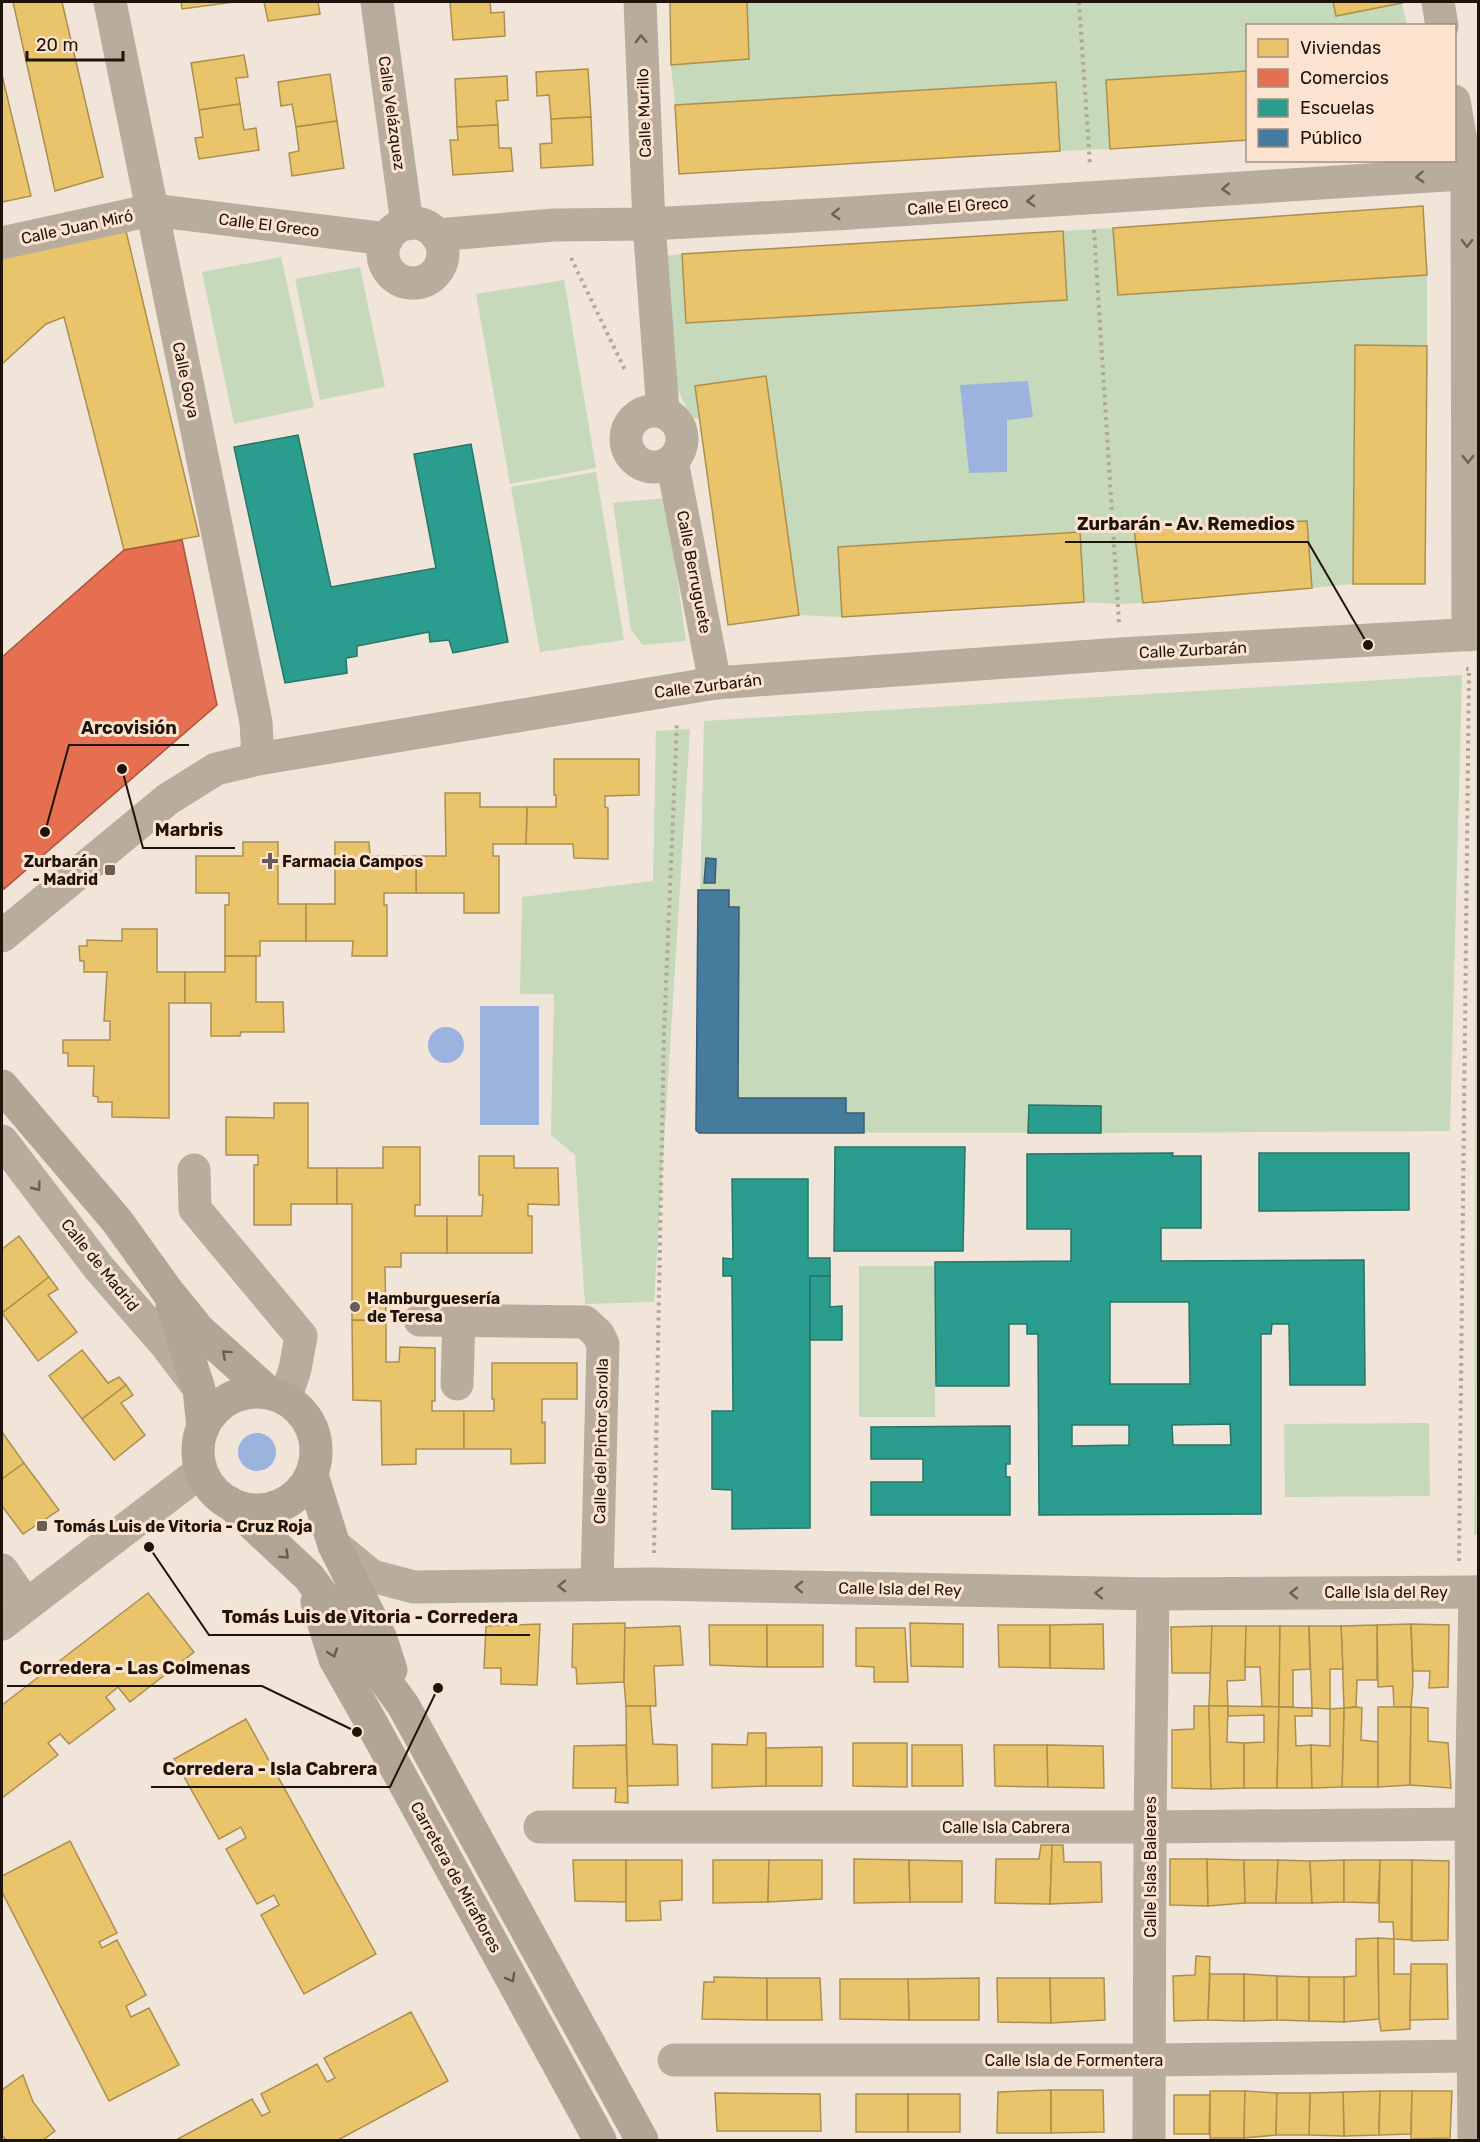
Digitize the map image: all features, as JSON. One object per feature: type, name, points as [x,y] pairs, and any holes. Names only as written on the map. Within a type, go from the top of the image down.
[{"type":"main road","points":[[4,1088],[117,1221],[168,1292],[199,1330],[277,1396],[299,1409],[310,1423],[316,1440],[316,1458],[312,1475],[302,1491],[286,1503],[268,1509],[248,1510],[219,1496],[209,1485],[201,1472],[199,1443],[203,1428],[211,1414],[223,1403],[237,1395],[253,1392],[277,1396]]},
{"type":"main road","points":[[168,1292],[199,1389],[203,1428]]},
{"type":"main road","name":"Carretera de Miraflores","points":[[312,1475],[334,1545],[381,1639],[403,1705]]},
{"type":"main road","name":"Carretera de Miraflores","points":[[230,1503],[309,1577],[403,1705],[642,2140]]},
{"type":"main road","name":"Carretera de Miraflores","points":[[309,1577],[335,1659],[600,2140]]},
{"type":"street","name":"Calle Goya","points":[[110,2],[256,722],[258,759]]},
{"type":"street","name":"Calle Velázquez","points":[[377,2],[410,232]]},
{"type":"street","name":"Calle Murillo","points":[[640,2],[649,224]]},
{"type":"street","points":[[1438,2],[1442,24]]},
{"type":"street","points":[[1456,105],[1473,173],[1473,634]]},
{"type":"street","name":"Calle El Greco","points":[[152,210],[410,232],[555,225],[649,224],[1473,173]]},
{"type":"street","name":"Calle Juan Miró","points":[[2,243],[152,210]]},
{"type":"street","points":[[649,224],[654,412]]},
{"type":"street","points":[[654,412],[677,422],[682,438],[678,455],[672,461],[655,467],[638,463],[631,456],[625,439],[627,430],[638,416],[654,412]]},
{"type":"street","name":"Calle Berruguete","points":[[672,461],[715,683]]},
{"type":"street","name":"Calle Zurbarán","points":[[2,936],[168,800],[216,769],[258,759],[715,683],[1120,654],[1473,634]]},
{"type":"street","name":"Calle de Madrid","points":[[2,1141],[99,1268],[167,1346],[199,1389]]},
{"type":"street","points":[[194,1170],[195,1209],[301,1336],[295,1369],[277,1396]]},
{"type":"street","name":"Calle del Pintor Sorolla","points":[[420,1320],[585,1322],[598,1334],[603,1344],[597,1585]]},
{"type":"street","points":[[457,1384],[459,1320]]},
{"type":"street","points":[[2,1570],[14,1614],[201,1472]]},
{"type":"street","name":"Calle Isla del Rey","points":[[334,1545],[372,1576],[414,1587],[653,1584],[1153,1594],[1471,1592]]},
{"type":"street","points":[[1471,1592],[1474,2140]]},
{"type":"street","name":"Calle Islas Baleares","points":[[1149,2140],[1153,1594]]},
{"type":"street","name":"Calle Isla Cabrera","points":[[540,1827],[1150,1827],[1471,1824]]},
{"type":"street","name":"Calle Isla de Formentera","points":[[674,2060],[1150,2060],[1473,2056]]},
{"type":"path","points":[[1079,2],[1089,150]]},
{"type":"path","points":[[555,225],[654,412]]},
{"type":"path","points":[[1094,230],[1118,604]]},
{"type":"path","points":[[1459,669],[1469,669],[1471,1592]]},
{"type":"path","points":[[653,1584],[664,1033],[678,689]]},
{"type":"green space","points":[[747,2],[1333,2],[1336,16],[1402,3],[1407,24],[1246,24],[1246,71],[1106,80],[1110,149],[1060,151],[1056,82],[675,105],[671,65],[749,59]]},
{"type":"green space","points":[[1113,228],[1118,295],[1427,275],[1427,346],[1355,345],[1353,584],[1312,588],[1306,521],[1135,528],[1143,603],[1084,602],[1079,532],[838,547],[842,617],[799,615],[766,376],[696,386],[700,418],[692,419],[676,386],[664,256],[682,254],[686,323],[1066,300],[1063,231]]},
{"type":"green space","points":[[281,257],[314,407],[234,424],[202,272]]},
{"type":"green space","points":[[360,267],[385,387],[320,400],[295,279]]},
{"type":"green space","points":[[564,280],[596,468],[510,484],[476,294]]},
{"type":"green space","points":[[596,472],[624,640],[540,652],[511,487]]},
{"type":"green space","points":[[666,498],[686,641],[643,645],[631,630],[613,503]]},
{"type":"green space","points":[[1476,648],[1478,648],[1478,1534],[1474,1535]]},
{"type":"green space","points":[[1462,675],[1450,1131],[695,1132],[704,721]]},
{"type":"green space","points":[[690,729],[654,1302],[585,1304],[575,1155],[551,1135],[554,994],[520,994],[522,897],[653,881],[656,731]]},
{"type":"green space","points":[[859,1266],[935,1266],[935,1417],[859,1417]]},
{"type":"green space","points":[[1429,1423],[1430,1496],[1285,1497],[1284,1424]]},
{"type":"water","points":[[1028,381],[1033,417],[1007,420],[1007,472],[969,473],[960,385]]},
{"type":"water","points":[[480,1006],[539,1006],[539,1125],[480,1125]]},
{"type":"water","points":[[446,1027],[458,1033],[464,1045],[458,1057],[446,1063],[434,1057],[428,1045],[434,1033]]},
{"type":"water","points":[[257,1433],[264,1434],[270,1439],[275,1445],[275,1459],[270,1465],[264,1470],[257,1471],[250,1470],[244,1465],[239,1459],[238,1452],[239,1445],[244,1439],[250,1434]]},
{"type":"building: Viviendas","points":[[13,2],[62,2],[103,177],[55,191]]},
{"type":"building: Viviendas","points":[[181,2],[234,2],[182,9]]},
{"type":"building: Viviendas","points":[[264,2],[318,2],[320,14],[268,21]]},
{"type":"building: Viviendas","points":[[450,2],[490,2],[491,13],[504,12],[505,36],[453,40]]},
{"type":"building: Viviendas","points":[[670,2],[747,2],[749,59],[671,65]]},
{"type":"building: Viviendas","points":[[1333,2],[1401,2],[1402,3],[1336,16]]},
{"type":"building: Viviendas","points":[[244,55],[248,77],[236,78],[240,104],[199,110],[191,63]]},
{"type":"building: Viviendas","points":[[588,69],[591,117],[551,119],[549,95],[537,96],[536,72]]},
{"type":"building: Viviendas","points":[[1246,71],[1246,140],[1110,149],[1106,80]]},
{"type":"building: Viviendas","points":[[330,74],[337,121],[296,127],[292,104],[281,106],[278,82]]},
{"type":"building: Viviendas","points":[[2,75],[31,196],[2,202]]},
{"type":"building: Viviendas","points":[[507,76],[508,100],[496,101],[498,125],[457,127],[455,79]]},
{"type":"building: Viviendas","points":[[1056,82],[1060,151],[679,174],[675,105]]},
{"type":"building: Viviendas","points":[[240,104],[244,130],[256,128],[259,150],[199,159],[195,138],[203,137],[199,110]]},
{"type":"building: Viviendas","points":[[591,117],[593,165],[541,168],[540,144],[552,143],[551,119]]},
{"type":"building: Viviendas","points":[[337,121],[344,168],[292,176],[289,153],[299,151],[296,127]]},
{"type":"building: Viviendas","points":[[498,125],[499,148],[511,148],[513,171],[453,175],[450,140],[458,140],[457,127]]},
{"type":"building: Viviendas","points":[[1423,206],[1427,275],[1118,295],[1113,228]]},
{"type":"building: Viviendas","points":[[126,231],[199,536],[124,550],[64,317],[46,324],[2,364],[2,260],[8,254]]},
{"type":"building: Viviendas","points":[[1063,231],[1067,300],[686,323],[682,254]]},
{"type":"building: Viviendas","points":[[1355,345],[1427,346],[1425,584],[1353,584]]},
{"type":"building: Viviendas","points":[[766,376],[799,615],[728,625],[695,386]]},
{"type":"building: Viviendas","points":[[1307,521],[1312,588],[1143,603],[1134,528]]},
{"type":"building: Viviendas","points":[[1080,532],[1084,602],[842,617],[838,547]]},
{"type":"building: Viviendas","points":[[554,759],[639,759],[639,795],[605,796],[605,807],[608,808],[608,859],[574,858],[573,844],[526,844],[527,807],[556,807]]},
{"type":"building: Viviendas","points":[[445,793],[480,793],[480,807],[527,807],[526,844],[493,844],[493,856],[499,856],[499,913],[464,913],[464,893],[416,893],[416,856],[446,856]]},
{"type":"building: Viviendas","points":[[243,842],[278,842],[278,904],[306,904],[306,941],[260,941],[260,956],[225,956],[225,905],[229,905],[229,893],[196,893],[196,856],[243,856]]},
{"type":"building: Viviendas","points":[[335,842],[369,842],[370,856],[416,856],[416,893],[384,893],[384,905],[387,905],[387,956],[352,956],[353,941],[306,941],[306,904],[335,904]]},
{"type":"building: Viviendas","points":[[122,929],[157,929],[157,972],[185,972],[185,1003],[169,1003],[169,1118],[112,1117],[112,1102],[98,1102],[98,1097],[93,1096],[94,1066],[68,1066],[68,1053],[63,1053],[63,1040],[110,1040],[110,1021],[104,1021],[107,972],[84,972],[84,961],[80,961],[79,946],[87,946],[87,940],[122,941]]},
{"type":"building: Viviendas","points":[[225,956],[256,956],[256,1002],[283,1002],[284,1032],[241,1032],[240,1036],[211,1036],[211,1003],[185,1003],[185,972],[225,972]]},
{"type":"building: Viviendas","points":[[274,1103],[308,1103],[308,1168],[337,1168],[337,1204],[291,1204],[291,1225],[254,1225],[254,1165],[258,1165],[258,1155],[226,1155],[226,1117],[274,1118]]},
{"type":"building: Viviendas","points":[[383,1147],[420,1147],[420,1205],[415,1205],[415,1216],[447,1216],[447,1253],[401,1253],[401,1267],[385,1267],[386,1321],[352,1320],[352,1204],[337,1204],[337,1168],[383,1168]]},
{"type":"building: Viviendas","points":[[479,1156],[514,1156],[514,1168],[558,1168],[559,1205],[528,1204],[528,1216],[532,1216],[532,1253],[447,1253],[447,1216],[482,1216],[483,1195],[479,1195]]},
{"type":"building: Viviendas","points":[[19,1236],[49,1277],[2,1313],[2,1249]]},
{"type":"building: Viviendas","points":[[49,1277],[58,1289],[48,1295],[77,1332],[38,1361],[2,1313]]},
{"type":"building: Viviendas","points":[[352,1320],[386,1321],[386,1362],[399,1362],[400,1347],[435,1348],[435,1401],[432,1401],[432,1411],[464,1411],[464,1449],[416,1449],[416,1464],[382,1465],[381,1401],[353,1400]]},
{"type":"building: Viviendas","points":[[82,1350],[108,1383],[119,1377],[126,1385],[82,1419],[49,1376]]},
{"type":"building: Viviendas","points":[[492,1363],[577,1363],[577,1399],[542,1399],[542,1423],[545,1422],[545,1463],[511,1464],[511,1449],[464,1449],[464,1411],[494,1411]]},
{"type":"building: Viviendas","points":[[126,1385],[133,1395],[121,1403],[145,1435],[114,1460],[82,1419]]},
{"type":"building: Viviendas","points":[[2,1432],[24,1463],[2,1479]]},
{"type":"building: Viviendas","points":[[24,1463],[59,1510],[23,1534],[2,1506],[2,1479]]},
{"type":"building: Viviendas","points":[[148,1593],[194,1652],[130,1702],[118,1687],[106,1697],[115,1709],[69,1744],[60,1734],[48,1743],[58,1755],[2,1798],[2,1705]]},
{"type":"building: Viviendas","points":[[625,1623],[624,1682],[577,1684],[576,1668],[572,1667],[573,1624]]},
{"type":"building: Viviendas","points":[[910,1623],[963,1624],[963,1667],[911,1666]]},
{"type":"building: Viviendas","points":[[540,1624],[537,1685],[501,1684],[501,1668],[484,1668],[486,1626]]},
{"type":"building: Viviendas","points":[[1103,1624],[1104,1669],[1050,1668],[1050,1625]]},
{"type":"building: Viviendas","points":[[1411,1624],[1413,1684],[1411,1707],[1394,1707],[1393,1686],[1378,1687],[1377,1625]]},
{"type":"building: Viviendas","points":[[1411,1624],[1449,1625],[1448,1687],[1429,1688],[1430,1671],[1413,1671]]},
{"type":"building: Viviendas","points":[[709,1625],[767,1625],[767,1667],[710,1665]]},
{"type":"building: Viviendas","points":[[767,1625],[823,1625],[823,1667],[767,1667]]},
{"type":"building: Viviendas","points":[[998,1625],[1050,1625],[1050,1668],[999,1667]]},
{"type":"building: Viviendas","points":[[1377,1625],[1377,1680],[1357,1680],[1356,1707],[1344,1708],[1341,1626]]},
{"type":"building: Viviendas","points":[[680,1626],[683,1665],[654,1666],[656,1706],[626,1706],[625,1628]]},
{"type":"building: Viviendas","points":[[1212,1626],[1212,1673],[1172,1673],[1171,1627]]},
{"type":"building: Viviendas","points":[[1212,1626],[1246,1626],[1245,1680],[1227,1681],[1228,1706],[1209,1706]]},
{"type":"building: Viviendas","points":[[1246,1626],[1280,1626],[1279,1707],[1262,1706],[1260,1667],[1245,1667]]},
{"type":"building: Viviendas","points":[[1280,1626],[1309,1626],[1310,1669],[1293,1670],[1293,1707],[1279,1707]]},
{"type":"building: Viviendas","points":[[1309,1626],[1341,1626],[1343,1669],[1330,1669],[1330,1709],[1312,1708]]},
{"type":"building: Viviendas","points":[[856,1628],[905,1628],[908,1682],[874,1682],[874,1667],[856,1666]]},
{"type":"building: Viviendas","points":[[626,1706],[650,1706],[653,1744],[677,1745],[678,1785],[627,1786]]},
{"type":"building: Viviendas","points":[[1194,1706],[1209,1706],[1211,1789],[1172,1788],[1172,1730],[1194,1729]]},
{"type":"building: Viviendas","points":[[1209,1706],[1228,1706],[1227,1742],[1244,1743],[1244,1788],[1211,1789]]},
{"type":"building: Viviendas","points":[[1228,1706],[1279,1707],[1277,1788],[1244,1788],[1244,1743],[1264,1742],[1264,1715],[1228,1716]]},
{"type":"building: Viviendas","points":[[1279,1707],[1312,1708],[1312,1716],[1295,1716],[1296,1746],[1311,1745],[1312,1788],[1277,1788]]},
{"type":"building: Viviendas","points":[[1378,1707],[1411,1707],[1410,1785],[1378,1787]]},
{"type":"building: Viviendas","points":[[1411,1707],[1428,1708],[1428,1741],[1448,1743],[1451,1788],[1410,1785]]},
{"type":"building: Viviendas","points":[[1344,1708],[1362,1708],[1361,1740],[1378,1742],[1378,1787],[1342,1787]]},
{"type":"building: Viviendas","points":[[1344,1708],[1342,1787],[1312,1788],[1311,1745],[1330,1746],[1330,1709]]},
{"type":"building: Viviendas","points":[[246,1719],[376,1954],[304,1994],[261,1915],[279,1905],[274,1895],[257,1904],[226,1849],[246,1838],[241,1827],[219,1839],[174,1759]]},
{"type":"building: Viviendas","points":[[748,1733],[766,1733],[766,1786],[712,1788],[712,1744],[747,1745]]},
{"type":"building: Viviendas","points":[[853,1743],[907,1743],[907,1787],[853,1786]]},
{"type":"building: Viviendas","points":[[626,1745],[628,1803],[615,1802],[616,1788],[573,1788],[574,1746]]},
{"type":"building: Viviendas","points":[[912,1745],[962,1745],[963,1786],[912,1786]]},
{"type":"building: Viviendas","points":[[994,1745],[1047,1745],[1048,1787],[995,1786]]},
{"type":"building: Viviendas","points":[[1047,1745],[1103,1746],[1104,1788],[1048,1787]]},
{"type":"building: Viviendas","points":[[822,1747],[822,1786],[766,1786],[766,1748]]},
{"type":"building: Viviendas","points":[[70,1841],[117,1933],[99,1942],[102,1948],[117,1940],[146,1995],[126,2006],[131,2017],[149,2008],[179,2065],[109,2101],[2,1892],[2,1876]]},
{"type":"building: Viviendas","points":[[1041,1845],[1052,1845],[1050,1904],[995,1903],[996,1859],[1039,1859]]},
{"type":"building: Viviendas","points":[[1052,1845],[1063,1845],[1064,1862],[1101,1862],[1102,1902],[1050,1904]]},
{"type":"building: Viviendas","points":[[854,1859],[909,1860],[910,1902],[854,1903]]},
{"type":"building: Viviendas","points":[[1170,1859],[1207,1859],[1208,1906],[1170,1905]]},
{"type":"building: Viviendas","points":[[1207,1859],[1244,1860],[1245,1903],[1208,1906]]},
{"type":"building: Viviendas","points":[[573,1860],[626,1860],[626,1902],[575,1901]]},
{"type":"building: Viviendas","points":[[626,1860],[682,1860],[682,1900],[660,1901],[661,1920],[626,1921]]},
{"type":"building: Viviendas","points":[[713,1860],[769,1860],[768,1902],[713,1903]]},
{"type":"building: Viviendas","points":[[769,1860],[822,1860],[822,1899],[768,1902]]},
{"type":"building: Viviendas","points":[[909,1860],[962,1861],[962,1902],[910,1902]]},
{"type":"building: Viviendas","points":[[1244,1860],[1278,1860],[1276,1903],[1245,1903]]},
{"type":"building: Viviendas","points":[[1278,1860],[1310,1861],[1312,1903],[1276,1903]]},
{"type":"building: Viviendas","points":[[1344,1860],[1344,1902],[1312,1903],[1310,1861]]},
{"type":"building: Viviendas","points":[[1344,1860],[1380,1860],[1378,1903],[1344,1902]]},
{"type":"building: Viviendas","points":[[1380,1860],[1412,1860],[1411,1940],[1394,1939],[1393,1922],[1379,1922]]},
{"type":"building: Viviendas","points":[[1412,1860],[1449,1861],[1448,1940],[1412,1941]]},
{"type":"building: Viviendas","points":[[1378,1938],[1379,2019],[1344,2022],[1344,1977],[1356,1976],[1356,1939]]},
{"type":"building: Viviendas","points":[[1378,1938],[1394,1939],[1394,1974],[1411,1974],[1410,2029],[1381,2031]]},
{"type":"building: Viviendas","points":[[1196,1956],[1210,1957],[1208,2020],[1174,2021],[1173,1976],[1195,1975]]},
{"type":"building: Viviendas","points":[[1411,1964],[1447,1964],[1448,2019],[1410,2020]]},
{"type":"building: Viviendas","points":[[1210,1974],[1244,1974],[1244,2021],[1208,2020]]},
{"type":"building: Viviendas","points":[[1244,1974],[1277,1976],[1277,2020],[1244,2021]]},
{"type":"building: Viviendas","points":[[1277,1976],[1309,1977],[1309,2021],[1277,2020]]},
{"type":"building: Viviendas","points":[[714,1977],[767,1978],[767,2020],[702,2019],[704,1982],[714,1982]]},
{"type":"building: Viviendas","points":[[1309,1977],[1344,1977],[1344,2022],[1309,2021]]},
{"type":"building: Viviendas","points":[[767,1978],[820,1978],[822,2020],[767,2020]]},
{"type":"building: Viviendas","points":[[979,1978],[979,2020],[909,2020],[908,1979]]},
{"type":"building: Viviendas","points":[[997,1978],[1050,1978],[1051,2023],[998,2022]]},
{"type":"building: Viviendas","points":[[1050,1978],[1104,1978],[1105,2020],[1051,2023]]},
{"type":"building: Viviendas","points":[[840,1979],[908,1979],[909,2020],[840,2019]]},
{"type":"building: Viviendas","points":[[411,2012],[448,2081],[338,2140],[176,2140],[252,2099],[262,2116],[270,2112],[261,2094],[317,2064],[327,2082],[335,2078],[324,2058]]},
{"type":"building: Viviendas","points":[[23,2075],[33,2102],[55,2131],[43,2140],[6,2140],[2,2135],[2,2090]]},
{"type":"building: Viviendas","points":[[1051,2090],[1051,2133],[997,2133],[998,2092]]},
{"type":"building: Viviendas","points":[[1051,2090],[1103,2090],[1104,2132],[1051,2133]]},
{"type":"building: Viviendas","points":[[1210,2091],[1245,2091],[1244,2138],[1210,2138]]},
{"type":"building: Viviendas","points":[[1245,2091],[1277,2093],[1276,2135],[1244,2138]]},
{"type":"building: Viviendas","points":[[1380,2091],[1379,2135],[1344,2136],[1343,2092]]},
{"type":"building: Viviendas","points":[[1380,2091],[1412,2091],[1411,2134],[1379,2135]]},
{"type":"building: Viviendas","points":[[1412,2091],[1452,2091],[1450,2138],[1411,2139]]},
{"type":"building: Viviendas","points":[[1343,2092],[1344,2136],[1309,2135],[1310,2093]]},
{"type":"building: Viviendas","points":[[715,2093],[820,2094],[821,2131],[717,2131]]},
{"type":"building: Viviendas","points":[[1277,2093],[1310,2093],[1309,2135],[1276,2135]]},
{"type":"building: Viviendas","points":[[856,2094],[908,2094],[908,2132],[856,2132]]},
{"type":"building: Viviendas","points":[[908,2094],[960,2094],[960,2132],[908,2132]]},
{"type":"building: Viviendas","points":[[1174,2095],[1210,2095],[1209,2134],[1174,2134]]},
{"type":"building: Comercios","points":[[182,540],[217,705],[4,889],[2,885],[2,657],[124,550]]},
{"type":"building: Escuelas","points":[[298,435],[331,587],[436,568],[414,454],[471,444],[508,642],[453,653],[449,640],[430,642],[429,632],[357,646],[357,656],[346,658],[347,673],[285,683],[234,447]]},
{"type":"building: Escuelas","points":[[1029,1105],[1101,1106],[1101,1133],[1028,1133]]},
{"type":"building: Escuelas","points":[[835,1147],[965,1147],[963,1251],[834,1251]]},
{"type":"building: Escuelas","points":[[1173,1153],[1172,1156],[1201,1156],[1201,1228],[1161,1228],[1161,1261],[1364,1260],[1365,1385],[1290,1385],[1289,1324],[1272,1324],[1271,1334],[1261,1334],[1261,1514],[1039,1515],[1038,1334],[1027,1334],[1027,1324],[1009,1324],[1009,1386],[936,1386],[935,1262],[1071,1261],[1071,1229],[1027,1229],[1027,1154]],"holes":[[[1110,1302],[1189,1302],[1190,1384],[1110,1384]],[[1230,1424],[1231,1445],[1173,1445],[1172,1425]],[[1072,1425],[1129,1425],[1129,1445],[1072,1446]]]},
{"type":"building: Escuelas","points":[[1259,1153],[1409,1153],[1409,1210],[1259,1211]]},
{"type":"building: Escuelas","points":[[732,1179],[808,1179],[808,1258],[830,1258],[830,1276],[810,1276],[810,1528],[732,1529],[732,1490],[712,1489],[712,1411],[733,1411],[732,1276],[723,1276],[723,1258],[733,1259]]},
{"type":"building: Escuelas","points":[[810,1276],[830,1276],[830,1307],[842,1306],[842,1340],[810,1340]]},
{"type":"building: Escuelas","points":[[1010,1426],[1010,1464],[1006,1464],[1006,1477],[1010,1477],[1010,1515],[871,1515],[871,1482],[923,1482],[923,1459],[871,1459],[871,1427]]},
{"type":"building: Público","points":[[706,858],[716,859],[715,883],[704,883]]},
{"type":"building: Público","points":[[698,890],[729,890],[729,907],[739,907],[738,1098],[846,1098],[846,1113],[864,1113],[864,1133],[699,1133],[696,1130]]},
{"type":"place","name":"Zurbarán - Av. Remedios","points":[[1368,645]]},
{"type":"place","name":"Marbris","points":[[122,769]]},
{"type":"place","name":"Arcovisión","points":[[45,832]]},
{"type":"place","name":"Farmacia Campos","points":[[270,861]]},
{"type":"place","name":"Zurbarán - Madrid","points":[[110,870]]},
{"type":"place","name":"Hamburguesería de Teresa","points":[[355,1307]]},
{"type":"place","name":"Tomás Luis de Vitoria - Cruz Roja","points":[[42,1526]]},
{"type":"place","name":"Tomás Luis de Vitoria - Corredera","points":[[149,1547]]},
{"type":"place","name":"Corredera - Isla Cabrera","points":[[438,1688]]},
{"type":"place","name":"Corredera - Las Colmenas","points":[[357,1732]]}]
